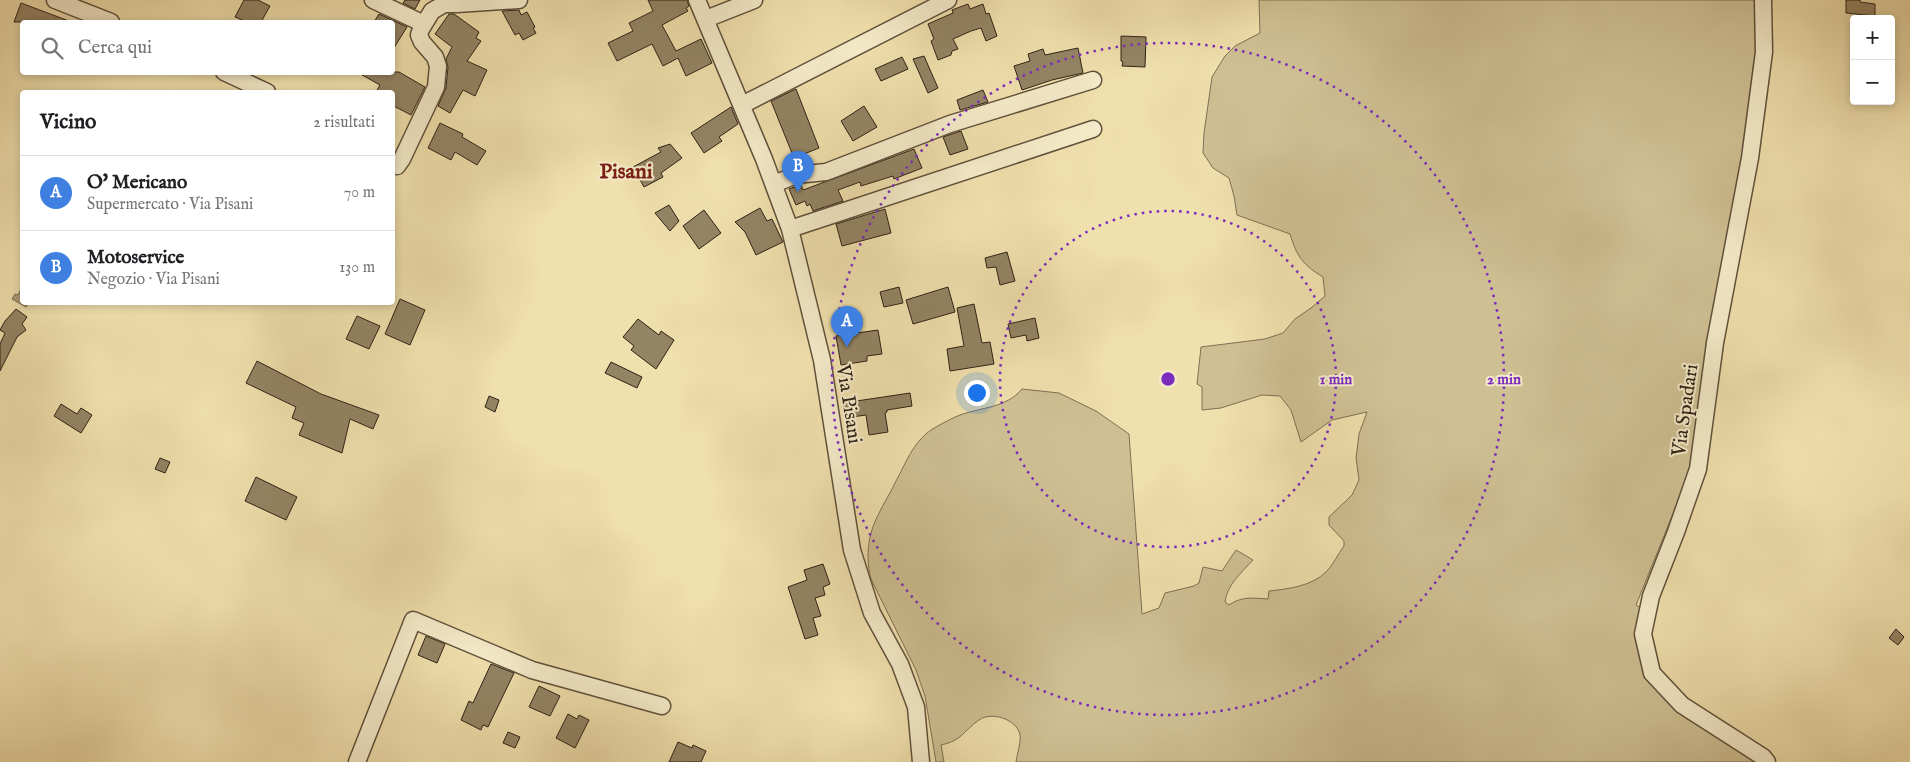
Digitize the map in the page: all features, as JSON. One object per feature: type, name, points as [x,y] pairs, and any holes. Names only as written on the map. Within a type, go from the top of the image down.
[{"type":"street","points":[[55,0],[106,20]]},
{"type":"street","points":[[373,0],[424,24]]},
{"type":"street","points":[[395,165],[397,166],[402,159],[436,87],[438,66],[435,57],[426,49],[419,35],[432,11],[444,4],[520,0]]},
{"type":"street","name":"Via Pisani","points":[[697,0],[742,105],[790,229],[822,360],[852,550],[872,614],[900,664],[916,708],[921,762]]},
{"type":"street","points":[[706,19],[754,0]]},
{"type":"street","points":[[742,105],[948,0]]},
{"type":"street","name":"Via Spadari","points":[[1763,0],[1764,52],[1750,158],[1715,343],[1698,469],[1651,596],[1643,634],[1652,673],[1682,704],[1763,757],[1767,762]]},
{"type":"street","points":[[230,75],[263,90]]},
{"type":"street","points":[[774,184],[796,175],[826,172],[950,124],[1093,80]]},
{"type":"street","points":[[790,229],[1093,129]]},
{"type":"street","points":[[356,762],[413,620],[532,670],[662,706]]},
{"type":"shaded area","points":[[1259,0],[1755,0],[1756,54],[1744,152],[1706,348],[1694,462],[1636,605],[1642,609],[1639,636],[1641,663],[1649,678],[1660,692],[1691,719],[1757,762],[1016,762],[1020,738],[1018,729],[1003,718],[990,716],[984,717],[973,724],[954,741],[941,745],[944,762],[936,762],[925,696],[916,670],[871,579],[868,556],[873,526],[908,458],[928,432],[945,422],[968,412],[1009,400],[1022,389],[1059,393],[1096,411],[1129,434],[1142,614],[1159,608],[1165,593],[1199,583],[1203,567],[1222,571],[1236,550],[1253,560],[1235,580],[1229,590],[1225,602],[1229,605],[1243,599],[1268,599],[1269,591],[1292,588],[1314,581],[1329,569],[1344,546],[1344,541],[1329,525],[1329,517],[1352,495],[1359,480],[1356,458],[1359,434],[1367,412],[1332,420],[1301,442],[1291,410],[1280,396],[1262,395],[1221,408],[1202,410],[1202,387],[1197,384],[1201,347],[1265,339],[1283,333],[1295,319],[1325,296],[1323,277],[1302,260],[1295,249],[1290,234],[1237,215],[1229,178],[1213,168],[1203,153],[1212,77],[1225,56],[1235,46],[1260,33]]},
{"type":"shaded area","points":[[20,291],[20,304],[12,299],[15,294],[18,295]]},
{"type":"building","points":[[244,0],[258,0],[270,6],[262,20],[242,20],[235,17]]},
{"type":"building","points":[[405,0],[420,0],[415,9],[403,3]]},
{"type":"building","points":[[648,0],[687,0],[689,6],[686,8],[688,11],[662,25],[676,51],[701,39],[712,63],[686,76],[678,58],[663,66],[652,44],[617,61],[608,43],[633,31],[629,23],[653,11]]},
{"type":"building","points":[[1846,0],[1860,0],[1860,2],[1875,4],[1875,15],[1846,13]]},
{"type":"building","points":[[21,3],[66,20],[20,20],[20,22],[14,22]]},
{"type":"building","points":[[968,4],[970,9],[983,4],[986,14],[989,13],[997,36],[986,41],[981,28],[971,31],[953,39],[958,49],[952,51],[951,55],[938,60],[931,41],[934,39],[928,24],[953,13],[952,10]]},
{"type":"building","points":[[519,10],[521,15],[527,12],[536,33],[523,40],[519,33],[515,35],[502,11]]},
{"type":"building","points":[[379,14],[392,20],[375,20]]},
{"type":"building","points":[[449,14],[454,14],[479,32],[476,38],[481,41],[467,61],[487,70],[475,96],[463,90],[450,113],[438,106],[446,88],[448,67],[446,59],[452,47],[435,34]]},
{"type":"building","points":[[395,21],[407,27],[395,46]]},
{"type":"building","points":[[1121,36],[1146,37],[1145,67],[1122,66]]},
{"type":"building","points":[[1078,48],[1083,73],[1052,80],[1022,90],[1014,66],[1030,61],[1028,54],[1043,49],[1045,55]]},
{"type":"building","points":[[924,56],[938,88],[928,93],[913,59]]},
{"type":"building","points":[[902,57],[908,69],[881,81],[875,69]]},
{"type":"building","points":[[395,72],[399,72],[425,87],[411,115],[395,107],[395,90],[377,90],[380,85],[362,75],[395,75]]},
{"type":"building","points":[[796,89],[819,148],[794,158],[771,101]]},
{"type":"building","points":[[983,90],[988,102],[960,110],[957,100]]},
{"type":"building","points":[[864,106],[877,127],[853,141],[841,121]]},
{"type":"building","points":[[731,107],[738,124],[719,137],[722,141],[704,153],[691,133]]},
{"type":"building","points":[[440,123],[463,134],[462,137],[486,151],[477,165],[455,152],[451,160],[428,148]]},
{"type":"building","points":[[961,131],[968,149],[950,155],[943,137]]},
{"type":"building","points":[[670,144],[682,158],[661,173],[663,177],[644,187],[633,167],[661,152],[658,148]]},
{"type":"building","points":[[914,149],[922,168],[894,179],[893,176],[861,186],[860,182],[838,190],[843,201],[813,211],[810,204],[807,206],[805,201],[796,205],[789,189],[801,185],[803,190]]},
{"type":"building","points":[[669,205],[679,221],[670,231],[655,213]]},
{"type":"building","points":[[760,208],[767,221],[772,219],[783,242],[756,255],[745,232],[735,222]]},
{"type":"building","points":[[885,209],[891,233],[842,246],[836,224]]},
{"type":"building","points":[[704,210],[721,233],[699,249],[683,226]]},
{"type":"building","points":[[1007,252],[1015,281],[1000,285],[996,267],[987,268],[985,258]]},
{"type":"building","points":[[899,287],[903,303],[884,307],[880,292]]},
{"type":"building","points":[[948,287],[955,312],[913,324],[906,300]]},
{"type":"building","points":[[400,299],[425,310],[410,345],[385,334]]},
{"type":"building","points":[[974,304],[982,343],[990,342],[994,364],[950,371],[947,349],[964,346],[957,308]]},
{"type":"building","points":[[16,309],[27,317],[22,324],[26,330],[17,337],[0,371],[0,344],[5,333],[0,330]]},
{"type":"building","points":[[357,316],[380,326],[369,349],[346,339]]},
{"type":"building","points":[[1035,318],[1039,338],[1027,341],[1026,335],[1011,338],[1008,324]]},
{"type":"building","points":[[638,319],[659,335],[661,331],[674,340],[656,369],[631,350],[634,346],[623,337]]},
{"type":"building","points":[[878,330],[882,354],[867,356],[867,361],[841,365],[836,336]]},
{"type":"building","points":[[257,361],[321,394],[379,415],[373,429],[350,419],[342,453],[299,435],[304,423],[292,418],[296,407],[246,383]]},
{"type":"building","points":[[611,362],[642,377],[637,388],[605,373]]},
{"type":"building","points":[[910,393],[912,406],[887,410],[885,413],[888,432],[869,435],[866,415],[845,418],[843,403]]},
{"type":"building","points":[[489,396],[499,400],[495,412],[485,407]]},
{"type":"building","points":[[61,404],[77,414],[81,408],[92,415],[81,433],[54,416]]},
{"type":"building","points":[[160,458],[170,462],[165,473],[155,469]]},
{"type":"building","points":[[256,477],[297,497],[286,520],[245,501]]},
{"type":"building","points":[[823,564],[830,584],[823,587],[825,595],[815,598],[821,616],[813,618],[818,635],[805,639],[788,587],[807,580],[804,570]]},
{"type":"building","points":[[1896,629],[1904,637],[1898,645],[1889,638]]},
{"type":"building","points":[[426,636],[445,644],[437,663],[418,655]]},
{"type":"building","points":[[491,664],[514,673],[488,727],[483,725],[481,730],[461,720],[469,701],[473,703]]},
{"type":"building","points":[[539,686],[560,696],[550,716],[529,707]]},
{"type":"building","points":[[568,714],[577,719],[579,715],[589,720],[575,748],[556,738]]},
{"type":"building","points":[[508,732],[520,737],[515,748],[503,743]]},
{"type":"building","points":[[678,742],[692,748],[693,745],[706,751],[701,762],[669,762]]},
{"type":"place","name":"Motoservice","points":[[798,192]]},
{"type":"place","name":"O' Mericano","points":[[847,347]]},
{"type":"district","name":"Pisani","points":[[626,170]]}]
